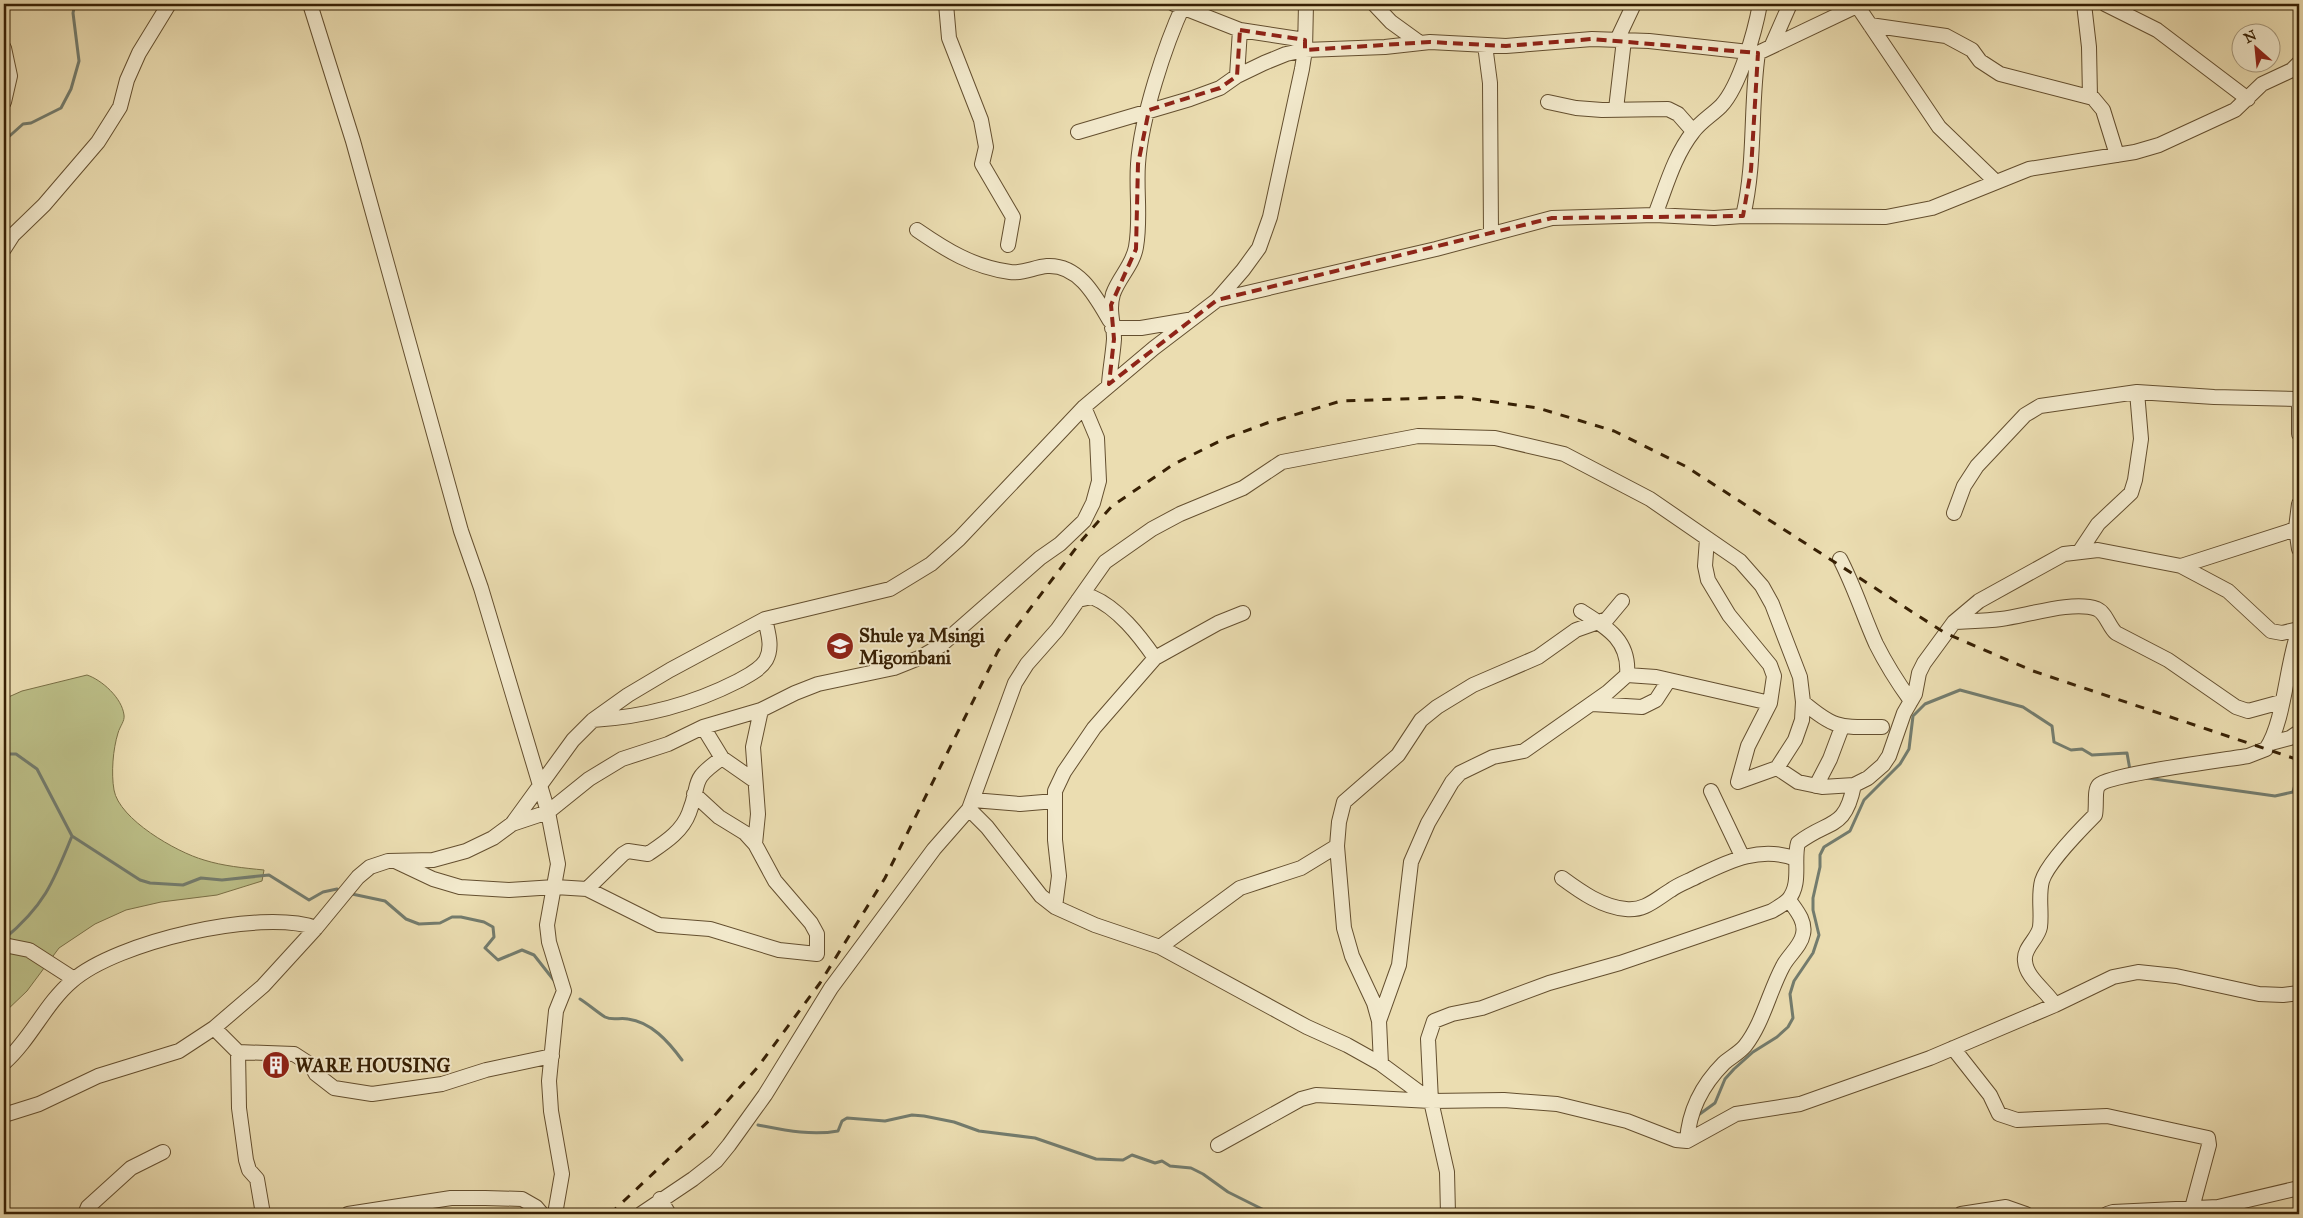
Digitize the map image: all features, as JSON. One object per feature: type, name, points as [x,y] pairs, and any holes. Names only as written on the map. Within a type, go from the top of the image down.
[{"type":"street","points":[[4,248],[13,235],[44,205],[98,142],[120,107],[127,80],[139,53],[169,4]]},
{"type":"street","points":[[310,4],[356,150],[461,531],[481,588],[548,812],[558,864],[555,887],[548,910],[547,925],[549,942],[564,991],[556,1011],[549,1081],[551,1111],[562,1174],[555,1214]]},
{"type":"street","points":[[946,4],[949,38],[981,120],[986,146],[982,164],[1013,217],[1008,245]]},
{"type":"street","points":[[512,824],[573,740],[593,720],[628,694],[764,619],[890,590],[931,564],[959,539],[1109,384],[1217,300],[1259,248],[1270,217],[1305,45],[1306,4]]},
{"type":"street","points":[[1374,4],[1390,22],[1420,43]]},
{"type":"street","points":[[1616,110],[1620,40],[1634,4]]},
{"type":"street","points":[[1743,216],[1751,170],[1753,52],[1760,4]]},
{"type":"street","points":[[1772,45],[1790,4]]},
{"type":"street","points":[[1109,384],[1114,339],[1110,316],[1113,294],[1136,249],[1139,196],[1138,164],[1149,110],[1180,5],[1240,30],[1305,45],[1384,48],[1420,43],[1463,42],[1506,46],[1562,40],[1620,40],[1753,52],[1772,45],[1858,4],[1870,25],[1939,127],[1995,181]]},
{"type":"street","points":[[2084,4],[2089,47],[2090,97]]},
{"type":"street","points":[[2105,4],[2158,30],[2248,99]]},
{"type":"street","points":[[1870,25],[1946,36],[1972,50],[1980,60],[2000,74],[2097,100],[2103,110],[2117,155]]},
{"type":"street","points":[[1237,76],[1240,30]]},
{"type":"street","points":[[1078,132],[1220,88],[1237,76],[1305,45]]},
{"type":"street","points":[[1485,45],[1490,83],[1491,234]]},
{"type":"street","points":[[4,48],[10,76],[4,102]]},
{"type":"street","points":[[1655,215],[1678,156],[1693,131],[1722,105],[1753,52]]},
{"type":"street","points":[[1217,300],[1552,218],[1655,215],[1714,218],[1743,216],[1886,217],[1932,208],[1959,199],[1995,181],[2029,169],[2117,155],[2159,145],[2226,115],[2248,99],[2262,84],[2292,70],[2299,63]]},
{"type":"street","points":[[1548,102],[1576,108],[1616,110],[1668,109],[1678,114],[1693,131]]},
{"type":"street","points":[[917,230],[954,255],[976,264],[1015,272],[1049,266],[1076,276],[1090,286],[1112,326]]},
{"type":"street","points":[[1112,326],[1141,328],[1191,320]]},
{"type":"street","points":[[2080,551],[2098,524],[2130,493],[2135,480],[2141,439],[2137,392]]},
{"type":"street","points":[[1954,513],[1964,486],[1977,466],[2025,415],[2040,406],[2137,392],[2214,397],[2299,398],[2299,434]]},
{"type":"street","points":[[4,1115],[39,1104],[98,1076],[180,1051],[214,1028],[264,986],[370,867],[394,861],[433,860],[466,850],[493,838],[512,824],[548,812],[607,767],[622,759],[668,744],[703,727],[761,710],[818,684],[894,668],[919,658],[940,646],[1040,558],[1073,533],[1084,521],[1093,503],[1099,481],[1096,438],[1084,408]]},
{"type":"street","points":[[641,1214],[716,1161],[765,1095],[832,988],[934,849],[971,804],[995,732],[1015,683],[1027,664],[1047,643],[1105,562],[1130,543],[1180,514],[1243,488],[1282,462],[1334,450],[1418,436],[1495,438],[1564,454],[1650,499],[1740,561],[1762,586],[1780,621],[1800,677],[1803,702],[1802,720],[1795,740],[1777,768],[1738,782],[1748,746],[1770,703],[1774,684],[1770,665],[1728,615],[1708,580],[1705,566],[1707,539]]},
{"type":"street","points":[[2299,504],[2299,550]]},
{"type":"street","points":[[2181,566],[2298,528]]},
{"type":"street","points":[[1777,768],[1798,782],[1828,788],[1854,785],[1868,778],[1883,765],[1911,701],[1924,663],[1954,622],[1971,606],[2064,554],[2080,551],[2106,551],[2181,566],[2228,591],[2271,631],[2282,633],[2299,629]]},
{"type":"street","points":[[1840,559],[1855,588],[1876,644],[1892,673],[1911,701]]},
{"type":"street","points":[[1078,600],[1092,597],[1105,605],[1132,628],[1155,658]]},
{"type":"street","points":[[1381,1064],[1380,1022],[1374,1003],[1352,956],[1344,928],[1337,846],[1339,822],[1344,802],[1398,755],[1421,720],[1437,707],[1473,685],[1518,667],[1552,648],[1576,630],[1613,615],[1622,601]]},
{"type":"street","points":[[1954,622],[2002,619],[2062,608],[2097,609],[2102,612],[2110,628],[2116,633],[2168,660],[2236,707],[2248,711],[2281,702]]},
{"type":"street","points":[[1582,611],[1599,622],[1618,640],[1626,652],[1628,661],[1627,676]]},
{"type":"street","points":[[1055,907],[1060,876],[1055,840],[1055,801],[1058,783],[1094,728],[1155,658],[1218,623],[1243,614]]},
{"type":"street","points":[[593,720],[614,719],[690,702],[752,673],[764,663],[769,652],[769,637],[764,619]]},
{"type":"street","points":[[2055,1005],[2049,994],[2028,970],[2024,961],[2027,950],[2040,927],[2042,879],[2050,866],[2095,814],[2098,804],[2096,791],[2098,786],[2103,782],[2130,775],[2259,753],[2266,750],[2270,743],[2292,650],[2299,629]]},
{"type":"street","points":[[1380,1022],[1399,964],[1411,862],[1428,824],[1452,782],[1460,773],[1493,757],[1524,751],[1592,704],[1627,676],[1669,680],[1770,703]]},
{"type":"street","points":[[1774,684],[1800,677]]},
{"type":"street","points":[[1592,704],[1642,707],[1656,700],[1669,680]]},
{"type":"street","points":[[1803,702],[1826,722],[1842,727],[1882,727]]},
{"type":"street","points":[[755,844],[758,814],[753,747],[761,710]]},
{"type":"street","points":[[703,727],[722,758],[755,782]]},
{"type":"street","points":[[1816,786],[1830,759],[1842,727]]},
{"type":"street","points":[[2270,743],[2290,738],[2299,732]]},
{"type":"street","points":[[587,889],[623,854],[628,851],[648,854],[681,828],[689,814],[697,779],[704,771],[722,758]]},
{"type":"street","points":[[1448,1214],[1446,1172],[1431,1101],[1428,1039],[1430,1028],[1440,1018],[1482,1008],[1519,992],[1620,963],[1772,911],[1789,900],[1796,878],[1798,843],[1841,819],[1848,810],[1854,785]]},
{"type":"street","points":[[1711,792],[1742,856]]},
{"type":"street","points":[[394,861],[433,879],[460,887],[509,890],[555,887],[587,889],[659,925],[710,929],[779,950],[817,954],[817,934],[811,923],[775,881],[755,844],[745,833],[720,817],[694,794]]},
{"type":"street","points":[[971,804],[1020,804],[1055,801]]},
{"type":"street","points":[[971,804],[1041,896],[1055,907],[1095,925],[1160,947],[1307,1027],[1347,1044],[1381,1064],[1431,1101]]},
{"type":"street","points":[[1160,947],[1240,888],[1301,868],[1337,846]]},
{"type":"street","points":[[1562,878],[1583,893],[1603,903],[1626,909],[1640,908],[1652,904],[1672,889],[1742,856],[1775,853],[1796,859]]},
{"type":"street","points":[[1687,1141],[1690,1112],[1698,1098],[1725,1063],[1748,1042],[1783,966],[1803,935],[1803,924],[1800,915],[1789,900]]},
{"type":"street","points":[[4,1062],[24,1044],[65,988],[74,979],[126,952],[174,935],[216,927],[288,922],[316,928]]},
{"type":"street","points":[[4,945],[29,950],[74,979]]},
{"type":"street","points":[[1218,1145],[1301,1099],[1316,1094],[1431,1101],[1504,1100],[1557,1104],[1627,1121],[1676,1140],[1687,1141],[1736,1114],[1782,1108],[1815,1099],[1953,1048],[2055,1005],[2114,977],[2138,972],[2176,976],[2259,994],[2283,995],[2299,993]]},
{"type":"street","points":[[214,1028],[238,1052],[294,1054],[311,1065],[316,1074],[334,1088],[372,1094],[442,1084],[486,1070],[552,1056]]},
{"type":"street","points":[[1953,1048],[1984,1088],[2003,1118],[2017,1120],[2107,1116],[2208,1138],[2209,1145],[2192,1208]]},
{"type":"street","points":[[238,1052],[239,1108],[246,1160],[249,1170],[257,1179],[263,1214]]},
{"type":"street","points":[[85,1214],[88,1207],[131,1168],[163,1152]]},
{"type":"street","points":[[2106,1214],[2113,1212],[2218,1207],[2299,1188]]},
{"type":"street","points":[[348,1214],[451,1198],[485,1198],[522,1199],[536,1207],[542,1214]]},
{"type":"street","points":[[660,1199],[669,1214]]},
{"type":"street","points":[[1961,1214],[2006,1207],[2026,1214]]},
{"type":"highlighted area","points":[[1240,30],[1305,40],[1305,50],[1430,42],[1506,46],[1592,39],[1758,53],[1751,170],[1743,216],[1552,218],[1217,300],[1109,384],[1114,339],[1111,305],[1136,249],[1138,164],[1149,110],[1220,88],[1237,76]]},
{"type":"green space","points":[[87,675],[105,685],[115,696],[122,709],[124,717],[115,746],[113,776],[114,790],[118,801],[126,812],[150,833],[192,856],[219,864],[264,870],[262,881],[217,895],[161,902],[126,910],[95,924],[59,948],[27,991],[4,1013],[4,699],[22,691]]},
{"type":"waterway","points":[[4,141],[23,124],[31,123],[61,108],[71,89],[79,61],[73,13],[75,4]]},
{"type":"waterway","points":[[1697,1116],[1715,1103],[1725,1079],[1734,1069],[1753,1052],[1777,1037],[1788,1027],[1793,1018],[1790,994],[1794,981],[1813,953],[1819,935],[1813,910],[1813,898],[1820,867],[1820,855],[1824,847],[1850,831],[1864,800],[1900,764],[1909,749],[1913,716],[1925,704],[1960,690],[2023,707],[2052,726],[2054,742],[2071,750],[2082,749],[2092,755],[2127,753],[2130,770]]},
{"type":"waterway","points":[[4,754],[16,754],[37,769],[72,836],[140,880],[150,883],[183,885],[201,878],[222,880],[269,875],[309,900],[323,892],[337,889]]},
{"type":"waterway","points":[[2147,778],[2275,796],[2293,792],[2299,770]]},
{"type":"waterway","points":[[4,939],[29,916],[46,893],[72,836]]},
{"type":"waterway","points":[[352,894],[385,901],[406,919],[419,924],[440,923],[452,917],[484,922],[493,927],[494,937],[485,948],[498,960],[522,950],[534,955],[556,983]]},
{"type":"waterway","points":[[580,999],[605,1017],[636,1021],[652,1028],[665,1039],[682,1060]]},
{"type":"waterway","points":[[758,1125],[798,1132],[818,1133],[838,1131],[842,1121],[847,1118],[885,1121],[912,1115],[924,1116],[954,1122],[979,1131],[1035,1138],[1096,1159],[1123,1160],[1132,1155],[1155,1163],[1162,1161],[1170,1166],[1191,1168],[1228,1192],[1268,1214]]},
{"type":"railway","points":[[610,1214],[714,1116],[757,1068],[820,983],[885,878],[998,651],[1082,540],[1112,506],[1174,464],[1224,439],[1267,423],[1341,401],[1460,397],[1538,408],[1614,431],[1685,466],[1945,633],[2033,671],[2299,760]]},
{"type":"place","name":"Shule ya Msingi Migombani","points":[[840,646]]},
{"type":"place","name":"WARE HOUSING","points":[[276,1065]]}]
